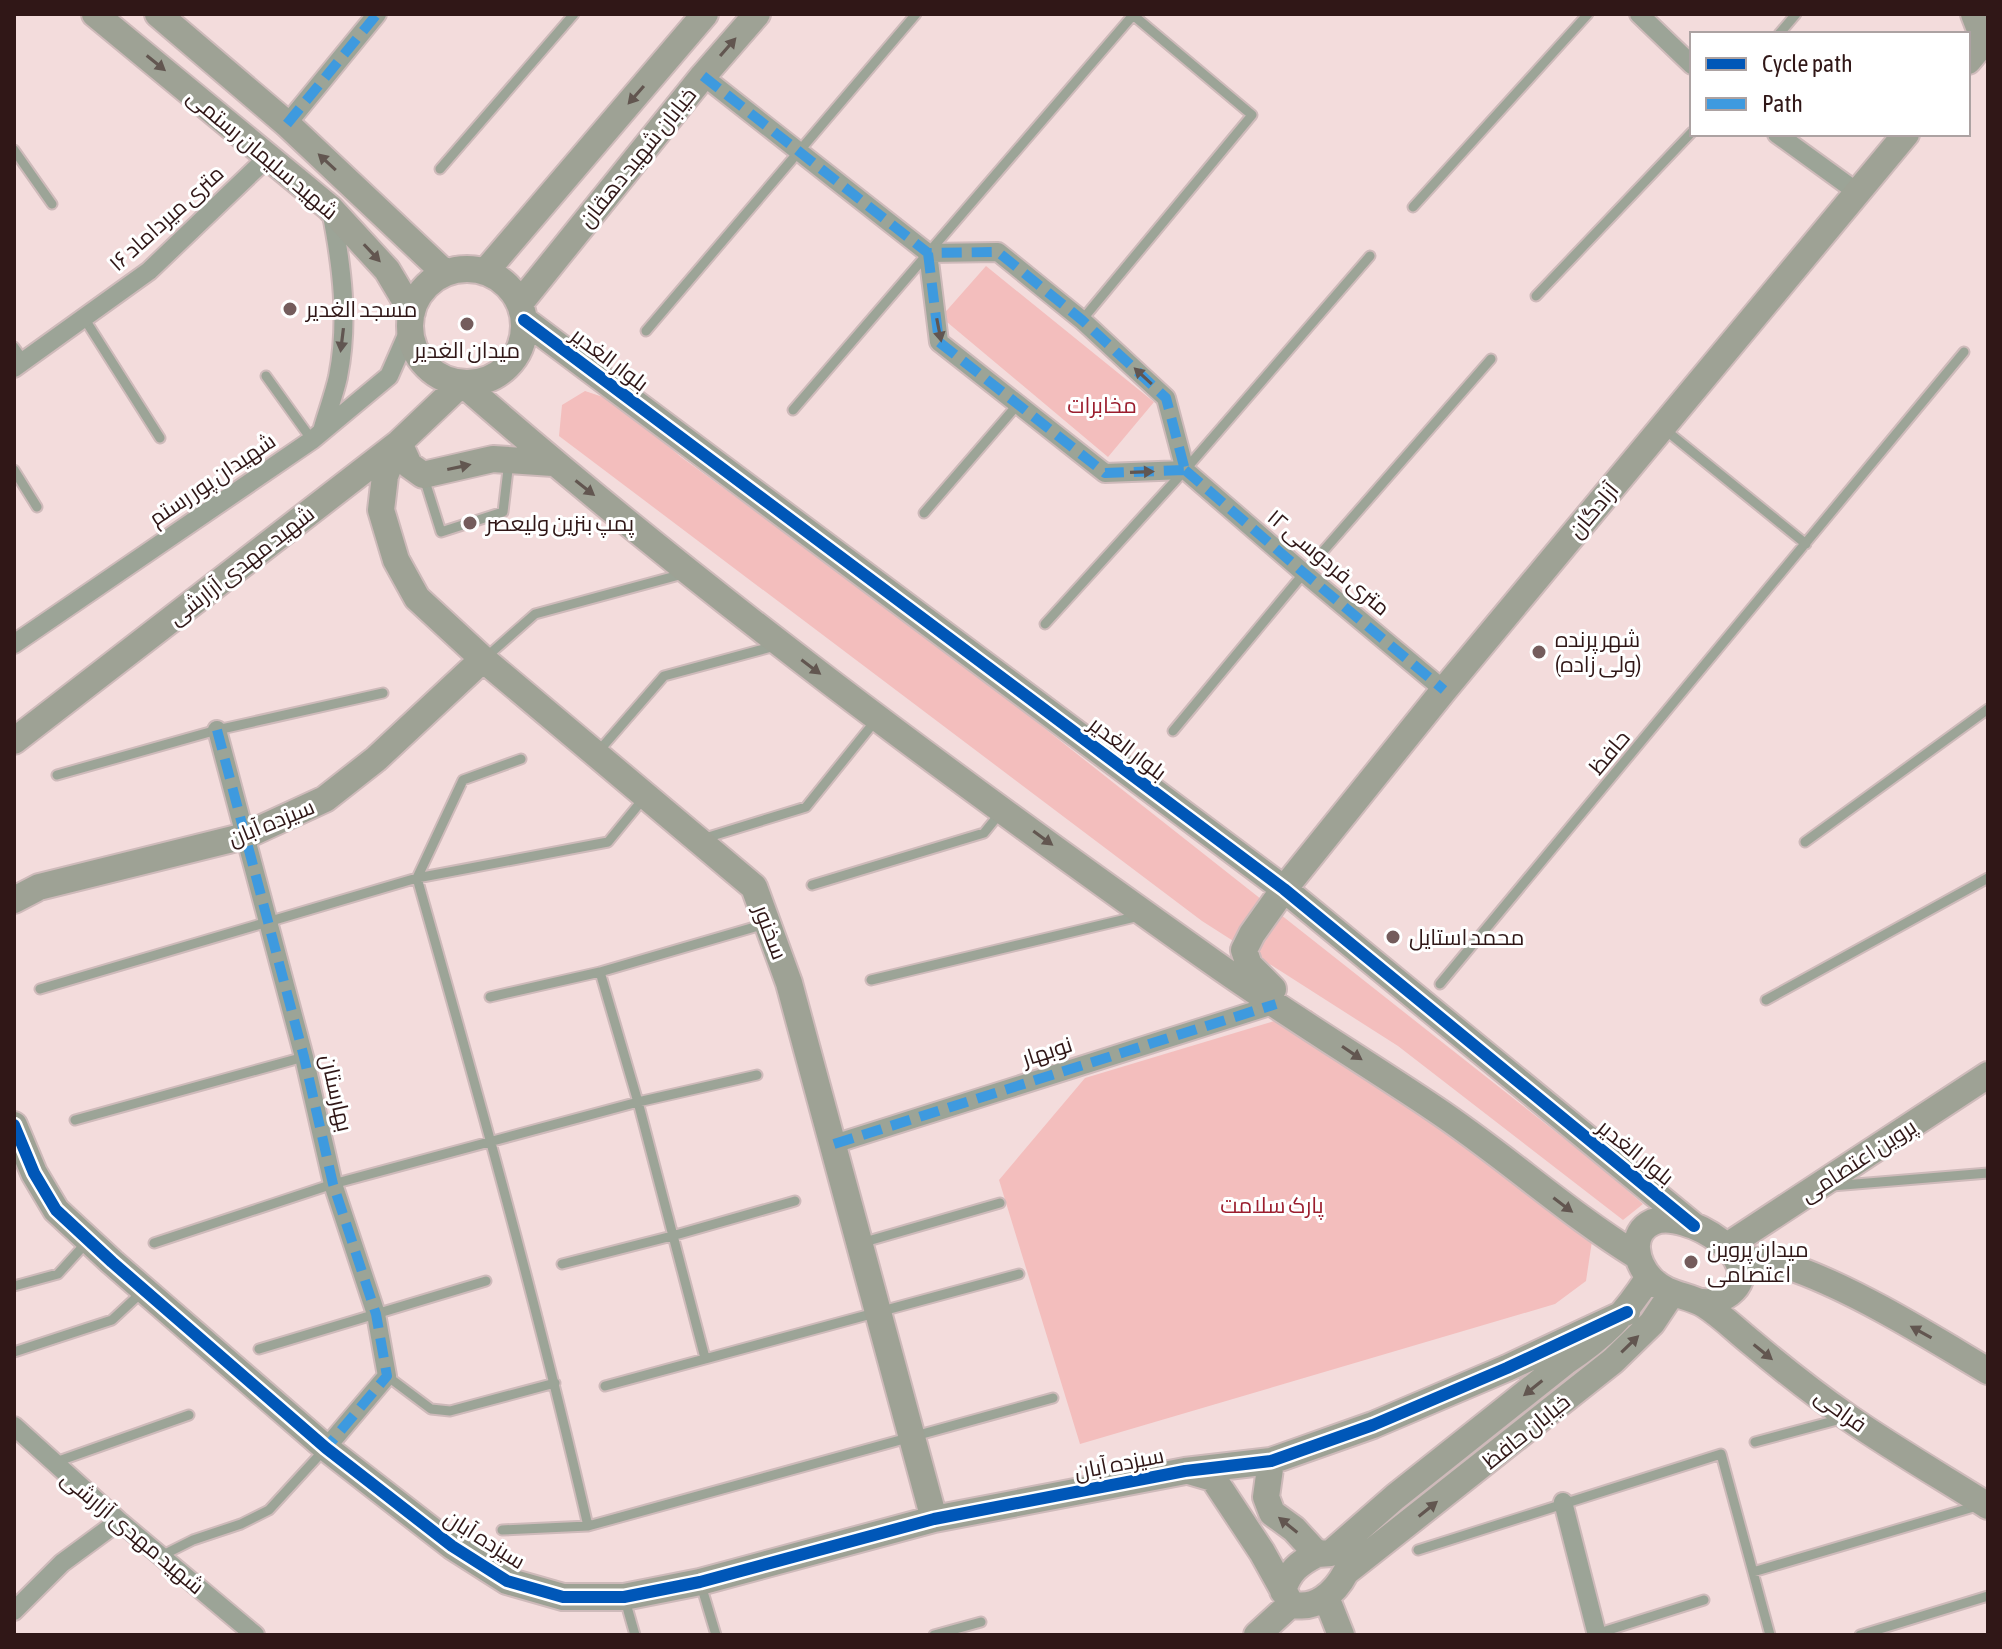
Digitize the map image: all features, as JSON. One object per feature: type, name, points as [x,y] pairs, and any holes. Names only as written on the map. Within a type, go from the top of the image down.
[{"type":"street","name":"شهید سلیمان رستمی","points":[[95,14],[330,208],[387,270],[411,320]]},
{"type":"street","name":"شهید سلیمان رستمی","points":[[158,14],[287,124],[445,273]]},
{"type":"street","points":[[287,124],[377,14]]},
{"type":"street","name":"خیابان شهید دهقان","points":[[485,272],[705,14]]},
{"type":"street","name":"خیابان شهید دهقان","points":[[522,312],[703,76],[757,14]]},
{"type":"street","points":[[1639,14],[1690,63]]},
{"type":"street","points":[[1970,59],[1988,37],[1979,27],[1974,14]]},
{"type":"street","points":[[703,76],[928,253],[998,252],[1082,320],[1166,398],[1185,470],[1105,473],[939,342],[928,253]]},
{"type":"street","points":[[1780,136],[1857,192]]},
{"type":"street","name":"آزادگان","points":[[1303,1021],[1252,970],[1244,955],[1247,942],[1284,889],[1444,690],[1904,136]]},
{"type":"street","name":"۱۶ متری میرداماد","points":[[17,359],[84,318],[149,271],[269,156]]},
{"type":"street","points":[[317,436],[338,377],[344,320],[342,263],[330,208]]},
{"type":"street","points":[[462,383],[487,379],[508,366],[521,345],[522,312],[511,290],[499,279],[485,272],[462,269],[445,273],[430,283],[419,296],[411,320],[416,353],[424,364],[434,373],[462,383],[553,463],[782,644],[1146,914],[1452,1120],[1600,1233],[1672,1293],[1714,1303],[1735,1289],[1740,1276],[1732,1252]]},
{"type":"street","name":"بلوار الغدیر","points":[[522,312],[1284,889],[1694,1226]]},
{"type":"street","name":"شهیدان پور رستم","points":[[14,644],[317,436],[389,376],[411,320]]},
{"type":"street","name":"شهید مهدی آزارشی","points":[[14,741],[399,443],[462,383]]},
{"type":"street","points":[[399,443],[409,465],[423,475],[493,459],[553,463]]},
{"type":"street","name":"سخنور","points":[[399,443],[385,476],[381,510],[396,560],[417,598],[483,659],[754,887],[783,963],[934,1519]]},
{"type":"street","name":"۱۲ متری فردوسی","points":[[1185,470],[1444,690]]},
{"type":"street","name":"سیزده آبان","points":[[14,900],[26,891],[245,836],[325,799],[376,759],[483,659]]},
{"type":"street","name":"بهارستان","points":[[217,730],[304,1057],[333,1184],[376,1314],[387,1376]]},
{"type":"street","name":"نوبهار","points":[[834,1144],[1276,1004]]},
{"type":"street","name":"پروین اعتصامی","points":[[1732,1252],[1817,1188],[1988,1075]]},
{"type":"street","name":"سیزده آبان","points":[[14,1125],[29,1174],[56,1210],[326,1448],[452,1546],[507,1581],[563,1597],[624,1597],[700,1582],[934,1519],[1185,1471],[1271,1461],[1373,1425],[1627,1312]]},
{"type":"street","points":[[1341,1635],[1326,1597],[1340,1559],[1395,1497],[1565,1362],[1593,1344],[1627,1312],[1643,1267],[1636,1243],[1652,1222],[1668,1220],[1694,1226],[1732,1252],[1794,1268],[1829,1283],[1988,1371]]},
{"type":"street","name":"خیابان حافظ","points":[[1340,1559],[1613,1361],[1652,1323],[1672,1293]]},
{"type":"street","name":"فراحی","points":[[1702,1302],[1849,1417],[1986,1505]]},
{"type":"street","points":[[326,1448],[387,1376]]},
{"type":"street","name":"شهید مهدی آزارشی","points":[[15,1428],[119,1521],[255,1635]]},
{"type":"street","points":[[1271,1461],[1266,1497],[1272,1513],[1340,1559]]},
{"type":"street","points":[[1185,1471],[1213,1478],[1262,1552],[1287,1597],[1307,1606],[1326,1597]]},
{"type":"street","points":[[1563,1502],[1595,1635]]},
{"type":"street","points":[[14,1611],[62,1563],[119,1521]]},
{"type":"street","points":[[1257,1635],[1287,1597],[1286,1578],[1294,1568],[1340,1559]]},
{"type":"lane","points":[[440,169],[574,14]]},
{"type":"lane","points":[[646,331],[916,14]]},
{"type":"lane","points":[[793,410],[1134,14],[1252,115],[1082,320]]},
{"type":"lane","points":[[1413,207],[1588,14]]},
{"type":"lane","points":[[1781,32],[1796,14]]},
{"type":"lane","points":[[1536,296],[1690,134]]},
{"type":"lane","points":[[14,150],[52,204]]},
{"type":"lane","points":[[1045,624],[1185,470],[1370,256]]},
{"type":"lane","points":[[84,318],[160,438]]},
{"type":"lane","name":"حافظ","points":[[1440,984],[1964,352]]},
{"type":"lane","points":[[1173,731],[1304,573],[1491,359]]},
{"type":"lane","points":[[266,376],[317,436]]},
{"type":"lane","points":[[924,513],[1019,403]]},
{"type":"lane","points":[[1662,427],[1806,544]]},
{"type":"lane","points":[[423,475],[441,532],[503,512],[509,459]]},
{"type":"lane","points":[[14,470],[37,507]]},
{"type":"lane","points":[[483,659],[535,614],[690,572]]},
{"type":"lane","points":[[597,753],[664,676],[782,644]]},
{"type":"lane","points":[[57,775],[217,730],[383,693]]},
{"type":"lane","points":[[1805,842],[1988,709]]},
{"type":"lane","points":[[698,840],[806,807],[878,717]]},
{"type":"lane","points":[[521,759],[463,780],[417,878],[555,1383],[588,1526]]},
{"type":"lane","points":[[40,989],[417,878],[608,842],[646,795]]},
{"type":"lane","points":[[812,885],[984,833],[1003,809]]},
{"type":"lane","points":[[1766,1000],[1988,878]]},
{"type":"lane","points":[[871,980],[1146,914]]},
{"type":"lane","points":[[490,997],[600,972],[768,924]]},
{"type":"lane","points":[[600,972],[638,1102],[705,1358]]},
{"type":"lane","points":[[75,1120],[304,1057]]},
{"type":"lane","points":[[154,1243],[333,1184],[638,1102],[757,1075]]},
{"type":"lane","points":[[1817,1188],[1988,1173]]},
{"type":"lane","points":[[562,1264],[795,1201]]},
{"type":"lane","points":[[861,1243],[1000,1203]]},
{"type":"lane","points":[[14,1286],[58,1274],[89,1241]]},
{"type":"lane","points":[[605,1386],[1019,1274]]},
{"type":"lane","points":[[259,1349],[486,1281]]},
{"type":"lane","points":[[14,1352],[112,1320],[144,1290]]},
{"type":"lane","points":[[387,1376],[431,1409],[450,1411],[555,1383]]},
{"type":"lane","points":[[502,1530],[588,1526],[1053,1398]]},
{"type":"lane","points":[[53,1463],[189,1415]]},
{"type":"lane","points":[[1755,1442],[1849,1417]]},
{"type":"lane","points":[[161,1556],[269,1510],[326,1448]]},
{"type":"lane","points":[[1418,1550],[1721,1454],[1770,1635]]},
{"type":"lane","points":[[1753,1572],[1986,1505]]},
{"type":"lane","points":[[700,1582],[716,1635]]},
{"type":"lane","points":[[1860,1635],[1988,1596]]},
{"type":"lane","points":[[624,1597],[635,1635]]},
{"type":"lane","points":[[1595,1635],[1704,1600]]},
{"type":"lane","points":[[934,1635],[981,1622]]},
{"type":"green space","name":"مخابرات","points":[[986,266],[1154,402],[1108,457],[941,317]]},
{"type":"green space","points":[[585,391],[615,401],[681,457],[939,645],[1643,1204],[1623,1220],[1398,1046],[1202,921],[559,436],[562,405]]},
{"type":"green space","name":"پارک سلامت","points":[[1311,1010],[1592,1241],[1586,1281],[1555,1304],[1080,1444],[999,1180],[1085,1078]]},
{"type":"marked path","points":[[287,124],[377,14]]},
{"type":"marked path","points":[[703,76],[928,253],[998,252],[1082,320],[1166,398],[1185,470]]},
{"type":"marked path","points":[[928,253],[939,342],[1105,473],[1185,470]]},
{"type":"marked path","points":[[1185,470],[1444,690]]},
{"type":"marked path","points":[[217,730],[304,1057],[333,1184],[376,1314],[387,1376],[326,1448]]},
{"type":"marked path","points":[[834,1144],[1276,1004]]},
{"type":"cycle path","points":[[524,320],[1284,889],[1694,1226]]},
{"type":"cycle path","points":[[14,1125],[34,1173],[56,1210],[326,1448],[452,1546],[507,1581],[563,1597],[624,1597],[700,1582],[934,1519],[1185,1471],[1271,1461],[1373,1425],[1627,1312]]},
{"type":"place","name":"مسجد الغدیر","points":[[290,309]]},
{"type":"place","name":"میدان الغدیر","points":[[467,324]]},
{"type":"place","name":"پمپ بنزین ولیعصر","points":[[470,523]]},
{"type":"place","name":"شهر پرنده (ولی زاده)","points":[[1539,652]]},
{"type":"place","name":"محمد استایل","points":[[1393,937]]},
{"type":"place","name":"میدان پروین اعتصامی","points":[[1691,1262]]}]
